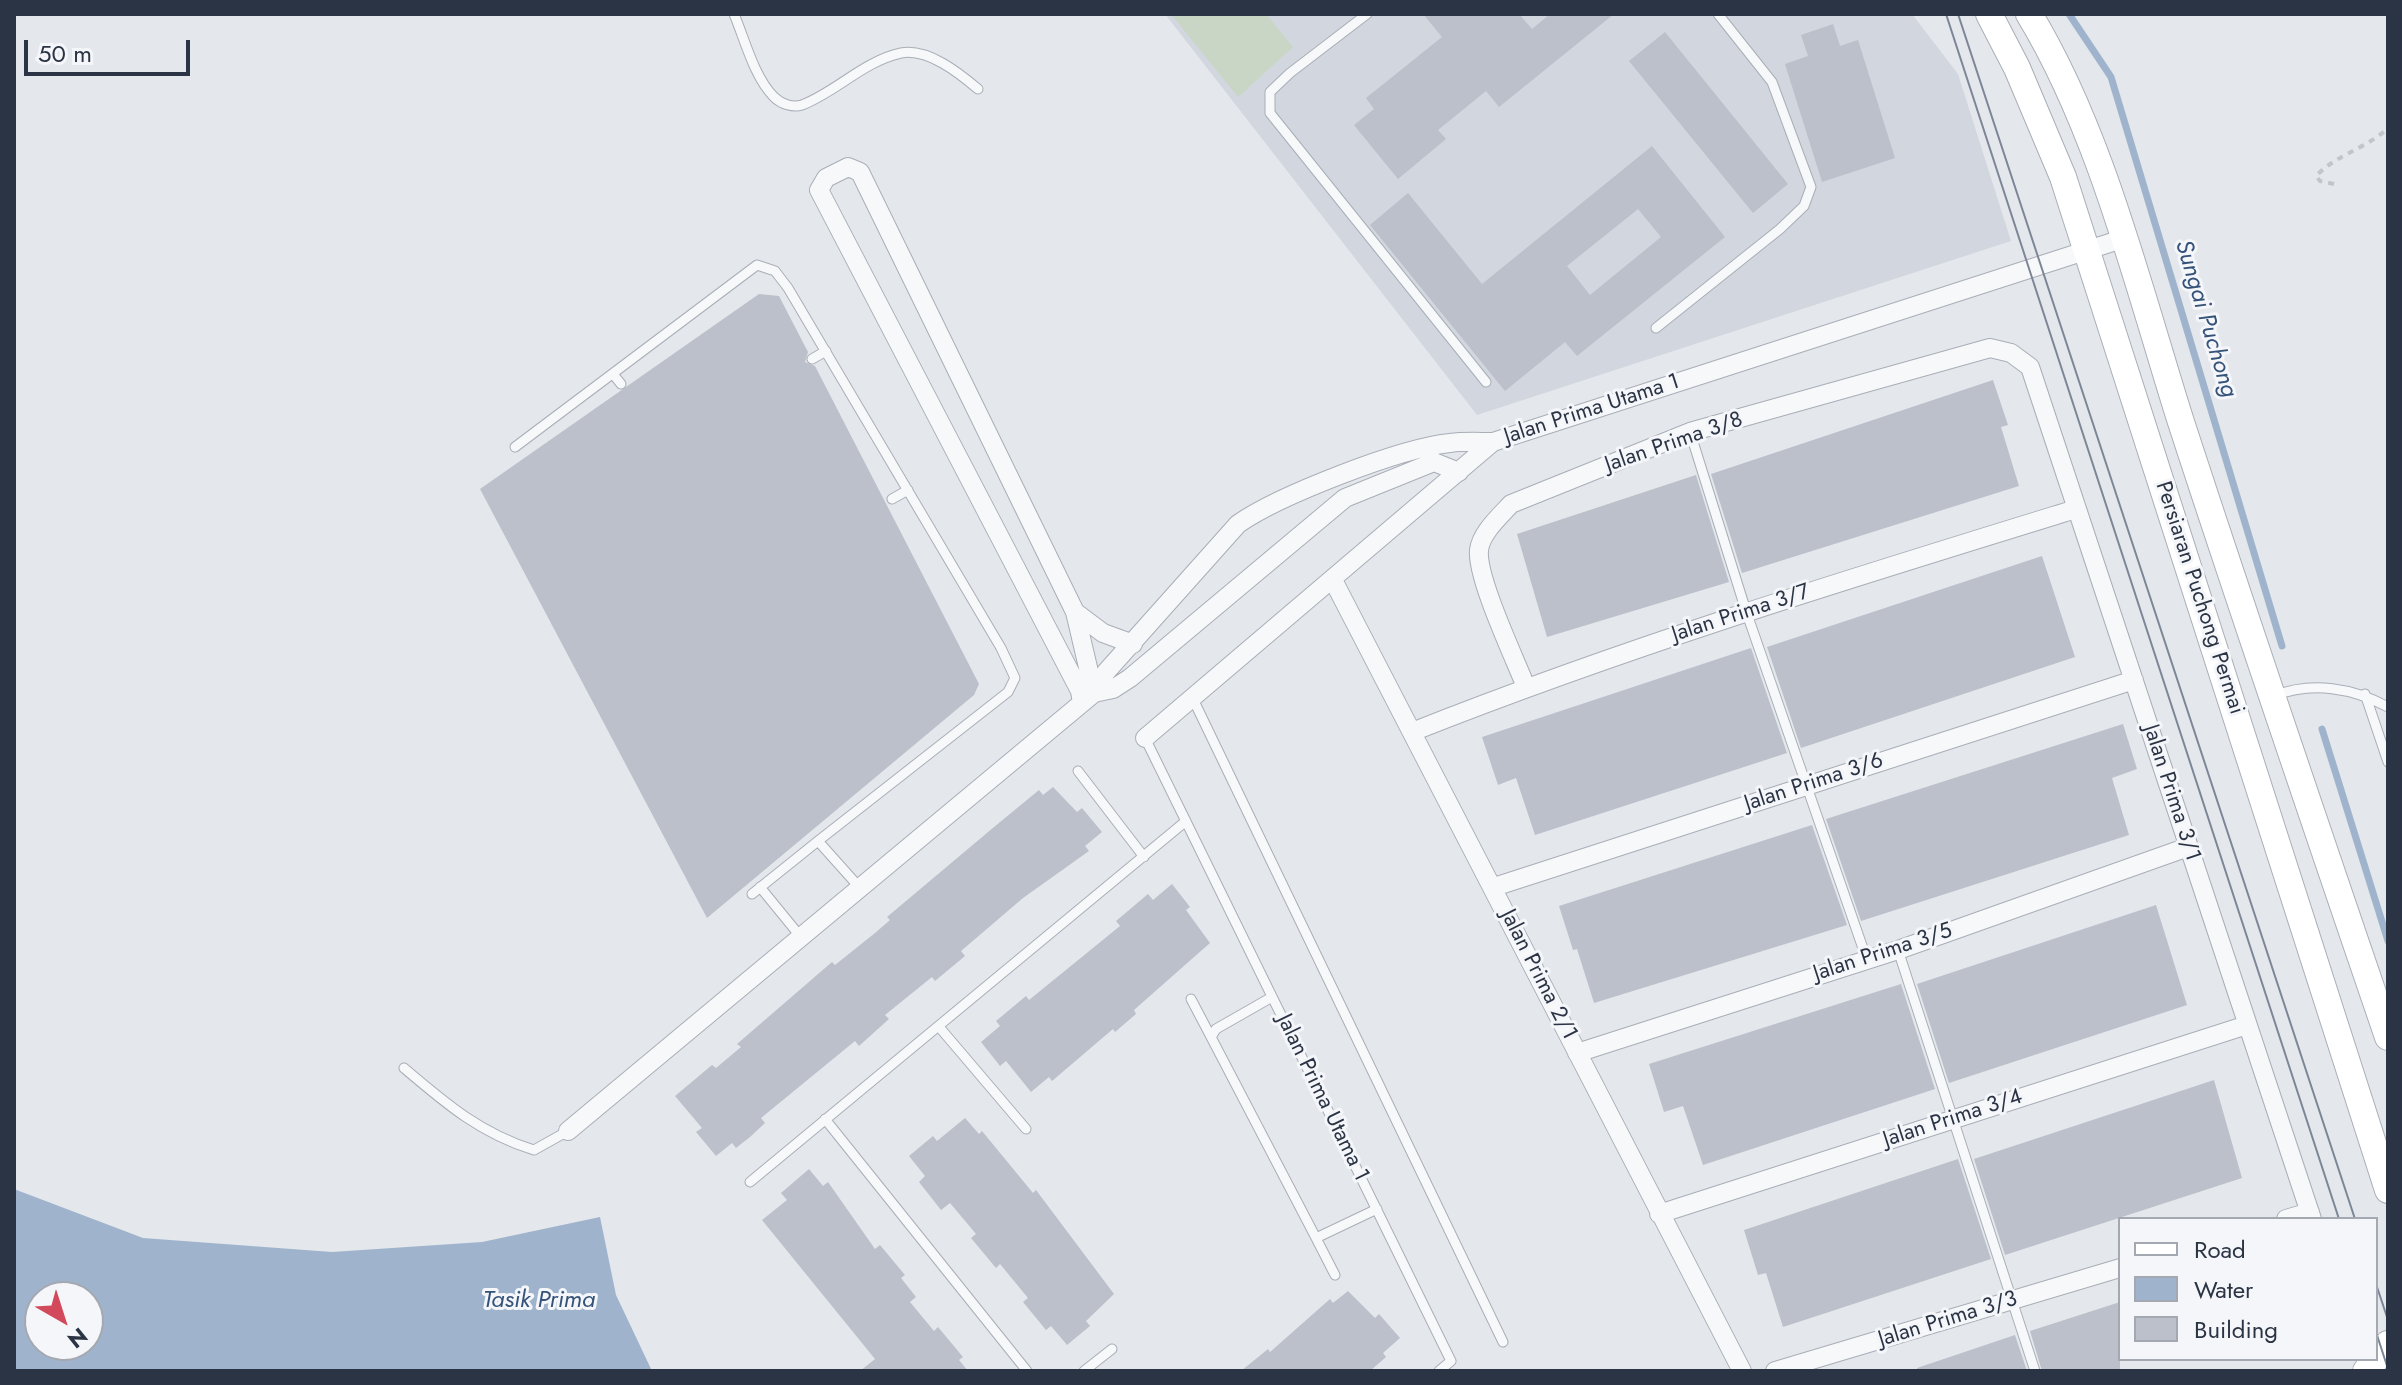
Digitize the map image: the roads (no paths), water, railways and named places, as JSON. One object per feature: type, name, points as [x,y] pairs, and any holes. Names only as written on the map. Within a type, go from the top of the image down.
[{"type":"main road","name":"Persiaran Puchong Permai","points":[[1989,14],[2017,68],[2063,177],[2388,1190]]},
{"type":"main road","name":"Persiaran Puchong Permai","points":[[2031,16],[2051,51],[2122,239],[2271,697],[2388,1037]]},
{"type":"main road","points":[[2236,711],[2271,697]]},
{"type":"street","points":[[848,167],[860,172],[1075,612],[1088,698],[1080,691],[819,190],[826,178],[848,167]]},
{"type":"street","name":"Jalan Prima Utama 1","points":[[1145,738],[1493,442],[2122,239]]},
{"type":"street","name":"Jalan Prima 3/8","points":[[1526,687],[1488,594],[1479,550],[1490,528],[1511,504],[1690,432],[1990,348],[2011,353],[2030,367]]},
{"type":"street","name":"Jalan Prima 3/1","points":[[2030,367],[2311,1216]]},
{"type":"street","points":[[568,1131],[1088,698],[1106,672],[1238,524],[1263,506],[1388,460],[1448,443],[1493,442]]},
{"type":"street","points":[[1088,698],[1113,689],[1130,678],[1345,498],[1434,462],[1459,472]]},
{"type":"street","name":"Jalan Prima 3/7","points":[[1412,732],[1526,687],[1746,611],[2076,509]]},
{"type":"street","name":"Jalan Prima 2/1","points":[[1333,580],[1742,1371]]},
{"type":"street","points":[[1075,612],[1103,633],[1133,644]]},
{"type":"street","name":"Jalan Prima 3/6","points":[[1494,887],[2134,680]]},
{"type":"street","name":"Jalan Prima 3/5","points":[[1577,1053],[1898,950],[2188,847]]},
{"type":"street","name":"Jalan Prima 3/4","points":[[1659,1214],[2247,1025]]},
{"type":"street","name":"Jalan Prima 3/3","points":[[1775,1371],[2118,1269]]},
{"type":"street","points":[[2367,1371],[2388,1366]]},
{"type":"lane","points":[[734,14],[761,78],[775,99],[789,106],[801,106],[854,73],[903,53],[924,56],[954,70],[978,89]]},
{"type":"lane","points":[[1367,14],[1270,92],[1270,113],[1486,382]]},
{"type":"lane","points":[[1656,328],[1780,229],[1804,206],[1811,187],[1772,82],[1718,14]]},
{"type":"lane","points":[[515,447],[757,265],[775,271],[826,351],[1001,648],[1015,678],[1008,692],[756,890],[800,936]]},
{"type":"lane","points":[[812,359],[826,351]]},
{"type":"lane","points":[[613,374],[621,384]]},
{"type":"lane","points":[[1690,432],[1746,611],[1867,960]]},
{"type":"lane","points":[[892,499],[908,490]]},
{"type":"lane","points":[[2271,697],[2311,687],[2365,694],[2388,707]]},
{"type":"lane","points":[[2365,694],[2388,762]]},
{"type":"lane","points":[[1193,699],[1503,1342]]},
{"type":"lane","name":"Jalan Prima Utama 1","points":[[1145,738],[1456,1371]]},
{"type":"lane","points":[[1078,771],[1144,857]]},
{"type":"lane","points":[[750,1182],[940,1028],[1186,821]]},
{"type":"lane","points":[[818,841],[860,888]]},
{"type":"lane","points":[[1898,950],[1956,1117],[2035,1371]]},
{"type":"lane","points":[[1211,1037],[1216,1029],[1272,997]]},
{"type":"lane","points":[[1191,999],[1335,1275]]},
{"type":"lane","points":[[940,1028],[1026,1129]]},
{"type":"lane","points":[[404,1068],[459,1116],[506,1141],[534,1150],[568,1131]]},
{"type":"lane","points":[[825,1119],[1027,1371]]},
{"type":"lane","points":[[1316,1238],[1377,1209]]},
{"type":"lane","points":[[1084,1371],[1112,1349]]},
{"type":"lane","points":[[1439,1371],[1451,1361]]},
{"type":"water","name":"Tasik Prima","points":[[14,1189],[143,1238],[332,1252],[482,1242],[600,1217],[616,1295],[652,1371],[14,1371]]},
{"type":"waterway","name":"Sungai Puchong","points":[[2069,14],[2111,77],[2282,646]]},
{"type":"waterway","name":"Sungai Puchong","points":[[2322,729],[2388,941]]},
{"type":"tram line","points":[[1946,14],[2338,1217]]},
{"type":"tram line","points":[[1958,14],[2354,1217]]},
{"type":"tram line","points":[[2378,1290],[2388,1320]]},
{"type":"tram line","points":[[2378,1338],[2388,1369]]}]
